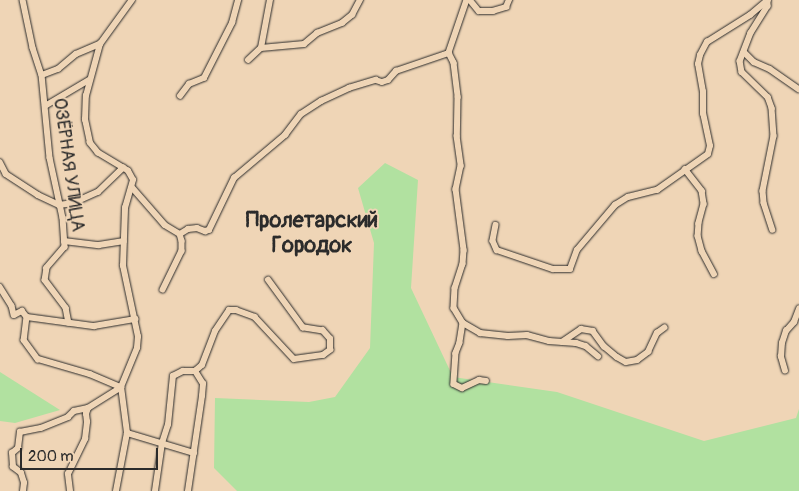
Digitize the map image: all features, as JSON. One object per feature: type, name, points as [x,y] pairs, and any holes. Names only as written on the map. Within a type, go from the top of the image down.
[{"type":"street","name":"ОЗЁРНАЯ УЛИЦА","points":[[23,0],[33,48],[42,75],[50,158],[63,218],[65,247],[47,268],[45,280],[66,308],[69,323]]},
{"type":"street","points":[[116,491],[127,433],[121,387],[137,348],[134,319],[125,280],[124,241],[125,208],[133,180],[128,171],[98,153],[90,142],[85,120],[89,80],[100,44],[132,0]]},
{"type":"street","points":[[180,96],[189,84],[204,78],[232,23],[238,0]]},
{"type":"street","points":[[248,60],[261,48],[270,0]]},
{"type":"street","points":[[261,48],[304,44],[317,33],[342,23],[352,15],[360,0]]},
{"type":"street","points":[[509,0],[506,7],[493,11],[478,11],[468,0],[449,53],[454,63],[458,97],[457,136],[461,166],[456,189],[464,250],[463,264],[455,288],[454,308],[463,323],[480,333],[508,336],[527,335],[586,346],[598,356]]},
{"type":"street","points":[[768,0],[768,6],[751,33],[740,61],[742,72],[768,97],[772,108],[774,136],[763,191],[764,203],[773,230]]},
{"type":"street","points":[[496,225],[494,241],[498,250],[553,269],[570,269],[577,250],[615,205],[628,197],[657,190],[708,154],[710,146],[703,114],[703,92],[698,64],[700,55],[707,42],[750,15],[768,0]]},
{"type":"street","points":[[42,75],[58,69],[76,54],[100,44]]},
{"type":"street","points":[[744,52],[754,62],[770,69],[799,89]]},
{"type":"street","points":[[180,234],[188,229],[209,230],[234,178],[285,135],[301,114],[321,101],[349,88],[376,80],[382,82],[388,80],[396,72],[449,53]]},
{"type":"street","points":[[44,106],[89,80]]},
{"type":"street","points":[[0,162],[6,174],[38,196],[59,205],[73,203],[98,192],[123,168]]},
{"type":"street","points":[[685,169],[702,191],[704,204],[698,223],[698,236],[702,251],[714,274]]},
{"type":"street","points":[[132,186],[166,225],[180,234]]},
{"type":"street","points":[[163,290],[182,251],[180,234]]},
{"type":"street","points":[[64,241],[99,245],[124,241]]},
{"type":"street","points":[[154,491],[162,443],[168,426],[173,376],[183,371],[195,372],[202,366],[215,331],[230,310],[236,310],[255,317],[294,359],[324,355],[330,350],[330,339],[323,331],[303,328],[268,280]]},
{"type":"street","points":[[0,287],[12,306],[14,315],[22,311],[27,318],[24,340],[38,359],[90,374],[121,387]]},
{"type":"street","points":[[785,370],[781,358],[782,343],[786,330],[794,322],[799,309]]},
{"type":"street","points":[[27,318],[94,326],[134,319]]},
{"type":"street","points":[[463,323],[460,343],[456,353],[454,384],[462,388],[479,380],[486,381]]},
{"type":"street","points":[[562,342],[581,329],[593,331],[604,346],[626,362],[637,360],[648,352],[657,333],[664,328]]},
{"type":"street","points":[[188,491],[203,384],[195,372]]},
{"type":"street","points":[[23,491],[24,483],[21,473],[14,467],[12,453],[18,448],[20,432],[41,428],[68,417],[74,411],[88,408],[121,387]]},
{"type":"street","points":[[70,491],[68,474],[85,439],[88,408]]},
{"type":"street","points":[[127,433],[194,453]]},
{"type":"green space","points":[[385,163],[418,180],[411,288],[453,377],[557,392],[704,441],[796,418],[799,409],[799,491],[237,491],[214,468],[215,398],[309,402],[335,397],[370,348],[374,243],[358,188]]},
{"type":"green space","points":[[0,372],[60,410],[15,423],[0,421]]},
{"type":"district","name":"Пролетарский Городок","points":[[312,232]]}]
